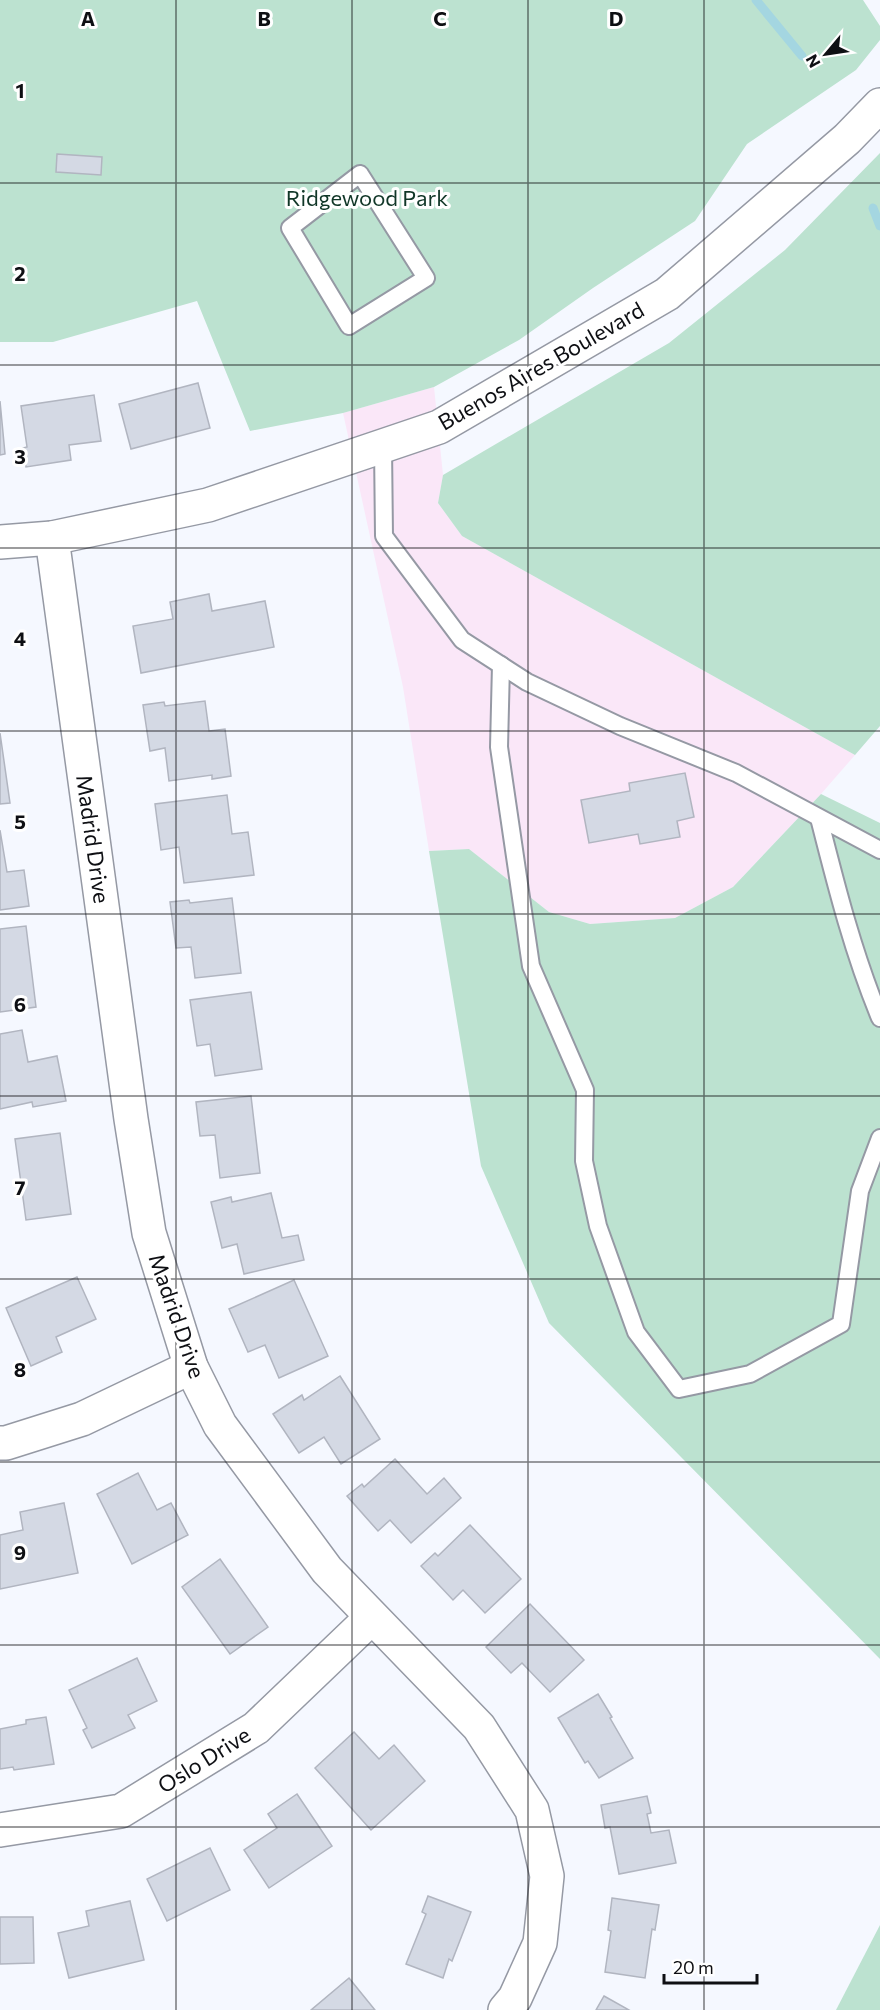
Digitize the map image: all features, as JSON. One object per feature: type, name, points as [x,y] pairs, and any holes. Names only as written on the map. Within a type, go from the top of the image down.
[{"type":"street","name":"Buenos Aires Boulevard","points":[[0,542],[52,538],[208,505],[439,427],[667,294],[847,139],[880,105]]},
{"type":"street","name":"Madrid Drive","points":[[52,538],[126,1083],[149,1233],[191,1367],[220,1425],[327,1570],[479,1727],[532,1810],[547,1876],[540,1943],[515,1998],[505,2010]]},
{"type":"street","points":[[0,1443],[82,1419],[191,1367]]},
{"type":"street","name":"Oslo Drive","points":[[0,1830],[121,1811],[256,1728],[371,1618]]},
{"type":"lane","points":[[360,174],[379,201],[426,278],[349,326],[290,228],[360,174]]},
{"type":"lane","points":[[383,446],[384,536],[462,640],[527,682],[620,726],[736,773],[880,850]]},
{"type":"lane","points":[[501,665],[499,747],[531,966],[585,1090],[584,1161],[598,1226],[636,1332],[678,1389],[750,1374],[841,1324],[860,1191],[880,1138]]},
{"type":"lane","points":[[819,818],[841,904],[880,1018]]},
{"type":"shaded area","points":[[434,387],[443,475],[438,503],[462,536],[855,755],[733,887],[675,918],[590,924],[549,912],[469,849],[429,851],[403,687],[343,413]]},
{"type":"green space","name":"Ridgewood Park","points":[[0,0],[863,0],[880,26],[880,40],[856,70],[747,144],[695,221],[519,340],[434,387],[343,413],[250,431],[197,301],[53,342],[0,342]]},
{"type":"green space","points":[[880,153],[880,726],[855,755],[462,536],[438,503],[443,475],[669,343],[785,250]]},
{"type":"green space","points":[[821,794],[880,823],[880,1659],[549,1323],[481,1166],[429,851],[469,849],[549,912],[590,924],[675,918],[733,887]]},
{"type":"green space","points":[[880,1925],[880,2010],[836,2010]]},
{"type":"building","points":[[57,154],[102,157],[101,175],[56,172]]},
{"type":"building","points":[[198,383],[210,428],[131,449],[119,404]]},
{"type":"building","points":[[94,395],[101,441],[69,445],[71,460],[26,467],[23,448],[27,447],[21,406]]},
{"type":"building","points":[[0,401],[5,454],[0,455]]},
{"type":"building","points":[[209,594],[212,611],[265,601],[274,647],[141,673],[133,626],[173,619],[170,602]]},
{"type":"building","points":[[205,701],[209,731],[225,729],[231,776],[212,779],[212,775],[169,781],[165,748],[150,751],[143,705],[164,702],[165,706]]},
{"type":"building","points":[[0,733],[10,803],[0,804]]},
{"type":"building","points":[[685,773],[694,817],[677,821],[680,837],[640,844],[638,834],[589,843],[581,800],[630,791],[629,783]]},
{"type":"building","points":[[227,795],[232,834],[248,832],[254,875],[184,883],[179,847],[161,850],[155,804]]},
{"type":"building","points":[[0,830],[7,872],[24,870],[29,906],[0,910]]},
{"type":"building","points":[[232,898],[241,973],[195,978],[191,947],[176,948],[170,902],[189,900],[190,903]]},
{"type":"building","points":[[26,926],[36,1007],[0,1012],[0,929]]},
{"type":"building","points":[[251,992],[262,1069],[215,1076],[210,1044],[197,1046],[190,1000]]},
{"type":"building","points":[[22,1030],[28,1062],[57,1056],[66,1101],[33,1107],[32,1102],[0,1109],[0,1034]]},
{"type":"building","points":[[251,1096],[260,1173],[220,1178],[215,1135],[200,1136],[196,1102]]},
{"type":"building","points":[[60,1133],[71,1214],[26,1220],[15,1139]]},
{"type":"building","points":[[271,1193],[282,1238],[298,1235],[304,1260],[244,1274],[237,1244],[222,1248],[211,1202],[231,1197],[232,1202]]},
{"type":"building","points":[[77,1277],[96,1319],[56,1337],[62,1352],[31,1366],[6,1308]]},
{"type":"building","points":[[294,1280],[328,1356],[279,1378],[265,1345],[248,1352],[229,1309]]},
{"type":"building","points":[[340,1376],[380,1439],[341,1464],[324,1437],[299,1453],[273,1414],[302,1395],[304,1400]]},
{"type":"building","points":[[395,1459],[427,1494],[444,1478],[461,1498],[411,1543],[390,1520],[378,1531],[347,1496],[362,1484],[364,1487]]},
{"type":"building","points":[[138,1473],[157,1510],[171,1503],[188,1535],[132,1564],[97,1494]]},
{"type":"building","points":[[64,1503],[78,1573],[0,1589],[0,1535],[23,1530],[20,1512]]},
{"type":"building","points":[[470,1525],[521,1579],[485,1613],[463,1590],[453,1600],[421,1566],[435,1553],[438,1556]]},
{"type":"building","points":[[220,1559],[268,1627],[230,1654],[182,1587]]},
{"type":"building","points":[[530,1604],[584,1660],[550,1692],[522,1663],[511,1673],[486,1647]]},
{"type":"building","points":[[137,1658],[157,1701],[128,1715],[135,1728],[92,1748],[83,1730],[87,1728],[69,1690]]},
{"type":"building","points":[[598,1694],[633,1758],[599,1778],[588,1761],[585,1763],[558,1718]]},
{"type":"building","points":[[46,1717],[54,1764],[14,1770],[13,1767],[0,1769],[0,1729],[26,1724],[26,1720]]},
{"type":"building","points":[[354,1732],[379,1759],[394,1745],[425,1781],[371,1830],[315,1768]]},
{"type":"building","points":[[297,1794],[332,1846],[269,1888],[244,1850],[277,1828],[268,1814]]},
{"type":"building","points":[[647,1796],[651,1813],[647,1814],[651,1833],[669,1830],[676,1863],[619,1874],[610,1827],[605,1828],[601,1805]]},
{"type":"building","points":[[210,1848],[230,1890],[167,1921],[147,1879]]},
{"type":"building","points":[[428,1896],[471,1912],[452,1961],[449,1959],[443,1978],[406,1964],[426,1914],[422,1912]]},
{"type":"building","points":[[612,1898],[659,1905],[655,1930],[652,1929],[645,1978],[605,1972],[611,1931],[608,1930]]},
{"type":"building","points":[[130,1901],[144,1960],[69,1978],[58,1933],[89,1926],[86,1911]]},
{"type":"building","points":[[0,1917],[33,1917],[34,1963],[0,1964]]},
{"type":"building","points":[[349,1978],[375,2010],[311,2010]]},
{"type":"building","points":[[604,1996],[629,2010],[596,2010]]},
{"type":"waterway","points":[[756,0],[802,56]]},
{"type":"waterway","points":[[873,208],[880,226]]}]
